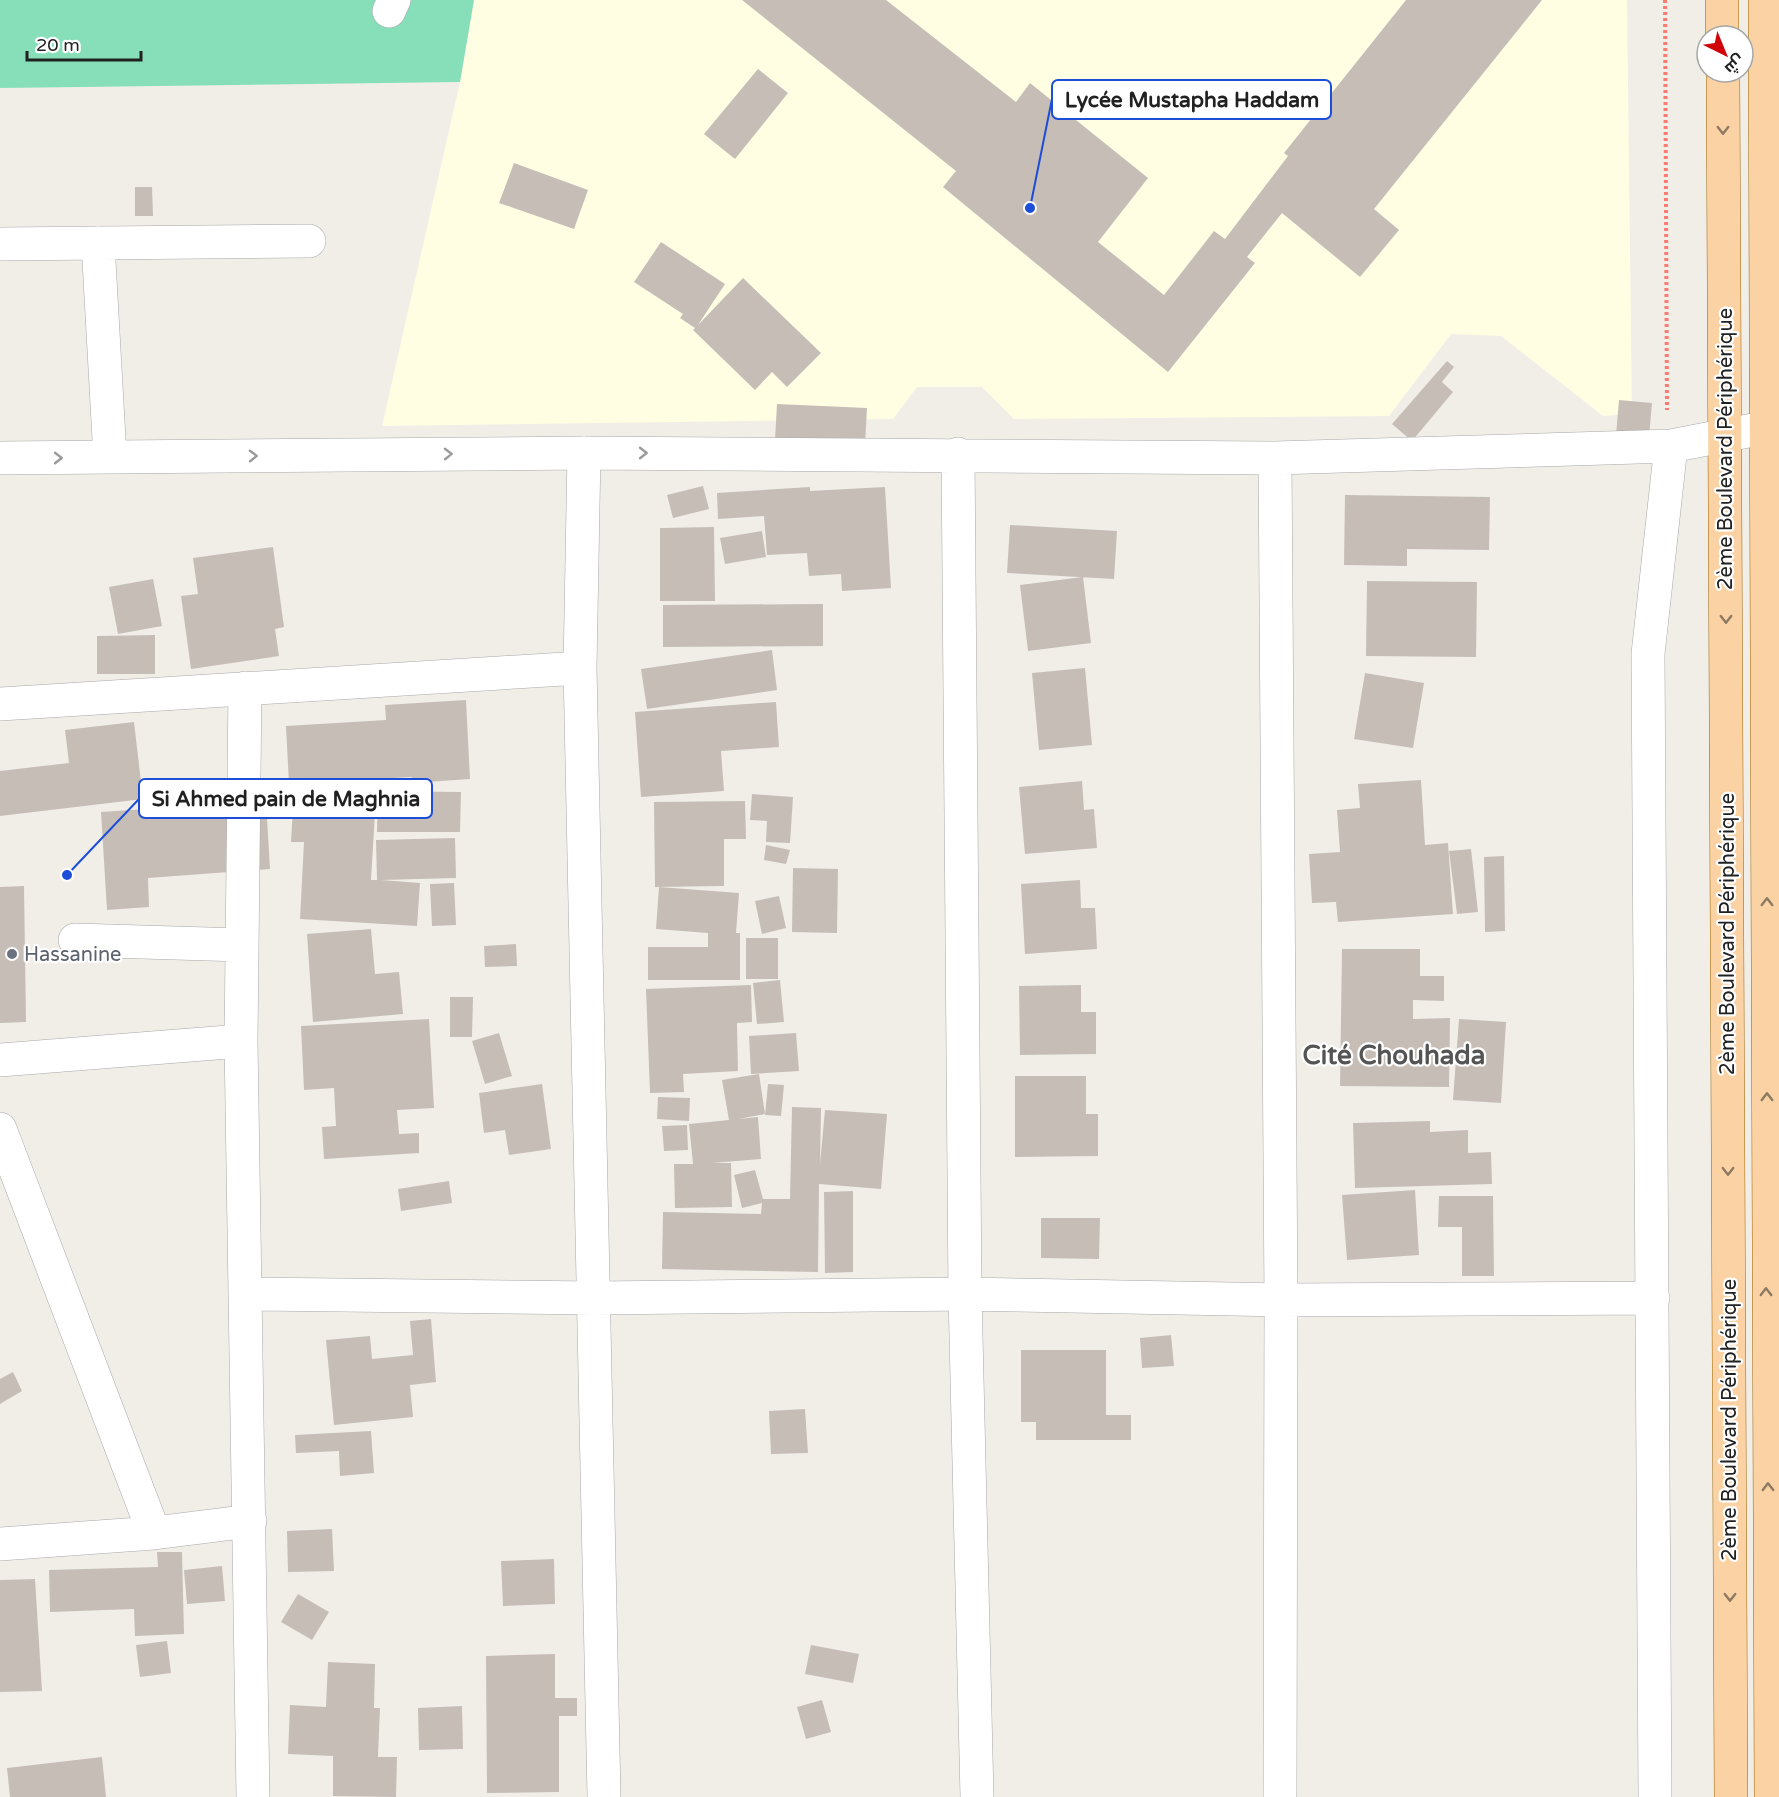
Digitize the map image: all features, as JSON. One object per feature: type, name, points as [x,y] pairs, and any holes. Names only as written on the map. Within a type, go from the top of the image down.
[{"type":"main road","points":[[1722,0],[1722,24]]},
{"type":"main road","name":"2ème Boulevard Périphérique","points":[[1765,0],[1774,427],[1766,1300],[1772,1797]]},
{"type":"main road","name":"2ème Boulevard Périphérique","points":[[1723,84],[1731,1797]]},
{"type":"street","points":[[0,244],[309,241]]},
{"type":"street","points":[[98,243],[110,457]]},
{"type":"street","points":[[0,458],[584,453],[1275,458],[1671,446],[1774,427]]},
{"type":"street","points":[[1655,1797],[1648,654],[1671,446]]},
{"type":"street","points":[[584,453],[580,668],[604,1797]]},
{"type":"street","points":[[958,454],[964,1294],[977,1797]]},
{"type":"street","points":[[1275,458],[1281,1300],[1280,1797]]},
{"type":"street","points":[[0,704],[580,668]]},
{"type":"street","points":[[245,687],[241,1041],[247,1294],[253,1797]]},
{"type":"street","points":[[75,940],[242,945]]},
{"type":"street","points":[[0,1060],[241,1041]]},
{"type":"street","points":[[0,1129],[154,1533]]},
{"type":"street","points":[[247,1294],[594,1299],[964,1294],[1281,1300],[1653,1298]]},
{"type":"street","points":[[0,1544],[154,1533],[250,1521]]},
{"type":"path","points":[[1665,0],[1666,413]]},
{"type":"shaded area","points":[[474,0],[1627,0],[1632,414],[1603,416],[1501,336],[1451,334],[1389,416],[1014,419],[982,387],[917,387],[893,419],[382,426],[460,82]]},
{"type":"green space","points":[[0,0],[474,0],[460,82],[0,88]]},
{"type":"building","points":[[742,0],[886,0],[1016,102],[1030,83],[1148,178],[1098,242],[1164,295],[1214,231],[1225,239],[1288,156],[1284,153],[1406,0],[1542,0],[1374,209],[1399,230],[1360,277],[1282,213],[1247,257],[1255,263],[1168,372],[943,187],[956,171]]},
{"type":"building","points":[[758,69],[788,93],[735,159],[704,134]]},
{"type":"building","points":[[514,163],[588,190],[574,229],[499,203]]},
{"type":"building","points":[[135,187],[152,187],[153,216],[135,216]]},
{"type":"building","points":[[661,242],[725,284],[698,325],[743,278],[821,353],[787,387],[772,372],[755,390],[693,330],[695,328],[680,318],[683,314],[634,282]]},
{"type":"building","points":[[1447,361],[1454,367],[1442,382],[1453,392],[1412,441],[1392,424]]},
{"type":"building","points":[[1619,400],[1652,403],[1649,437],[1616,435]]},
{"type":"building","points":[[777,404],[867,408],[865,445],[775,440]]},
{"type":"building","points":[[703,486],[709,509],[673,518],[667,495]]},
{"type":"building","points":[[810,487],[810,491],[885,487],[891,588],[842,591],[841,574],[809,576],[807,553],[767,555],[764,516],[718,519],[717,493]]},
{"type":"building","points":[[1345,495],[1490,497],[1489,550],[1407,549],[1407,566],[1344,565]]},
{"type":"building","points":[[1010,525],[1117,531],[1114,579],[1007,573]]},
{"type":"building","points":[[714,527],[715,601],[660,601],[660,528]]},
{"type":"building","points":[[762,531],[766,557],[725,564],[720,538]]},
{"type":"building","points":[[273,547],[284,627],[275,629],[279,656],[191,669],[181,596],[198,594],[193,558]]},
{"type":"building","points":[[1083,577],[1091,643],[1028,651],[1020,585]]},
{"type":"building","points":[[153,579],[162,626],[118,634],[109,587]]},
{"type":"building","points":[[1367,581],[1477,582],[1476,657],[1366,656]]},
{"type":"building","points":[[823,604],[823,646],[663,647],[663,605]]},
{"type":"building","points":[[155,635],[155,674],[97,674],[97,636]]},
{"type":"building","points":[[772,650],[777,690],[647,709],[641,669]]},
{"type":"building","points":[[1085,668],[1092,745],[1039,750],[1032,673]]},
{"type":"building","points":[[1365,673],[1424,683],[1413,748],[1354,739]]},
{"type":"building","points":[[466,700],[470,779],[412,783],[412,777],[289,784],[286,726],[386,720],[385,705]]},
{"type":"building","points":[[776,702],[779,747],[721,751],[724,791],[641,797],[635,712]]},
{"type":"building","points":[[134,722],[143,799],[0,816],[0,771],[69,763],[65,730]]},
{"type":"building","points":[[1421,780],[1425,845],[1448,843],[1453,914],[1338,922],[1336,902],[1312,903],[1309,854],[1340,852],[1337,810],[1360,808],[1358,784]]},
{"type":"building","points":[[1082,781],[1084,810],[1094,809],[1097,848],[1025,854],[1019,787]]},
{"type":"building","points":[[294,791],[376,796],[371,880],[377,880],[376,840],[455,838],[456,878],[381,880],[420,883],[417,926],[300,919],[304,842],[291,842]]},
{"type":"building","points":[[378,791],[461,792],[460,832],[377,832]]},
{"type":"building","points":[[752,794],[793,797],[790,843],[766,842],[767,821],[750,820]]},
{"type":"building","points":[[266,801],[270,869],[148,878],[149,907],[107,910],[101,812]]},
{"type":"building","points":[[745,801],[746,839],[724,839],[724,886],[655,887],[654,802]]},
{"type":"building","points":[[766,845],[790,850],[786,864],[764,860]]},
{"type":"building","points":[[1471,849],[1478,912],[1457,914],[1449,851]]},
{"type":"building","points":[[1504,856],[1505,931],[1485,932],[1484,857]]},
{"type":"building","points":[[793,868],[838,869],[837,933],[792,932]]},
{"type":"building","points":[[1080,880],[1081,908],[1095,908],[1097,949],[1025,954],[1021,884]]},
{"type":"building","points":[[454,883],[456,925],[432,926],[430,884]]},
{"type":"building","name":"Hassanine","points":[[24,886],[26,1022],[0,1023],[0,887]]},
{"type":"building","points":[[659,887],[739,893],[736,933],[740,933],[740,980],[648,980],[648,947],[708,947],[708,933],[656,929]]},
{"type":"building","points":[[779,896],[786,928],[762,934],[755,901]]},
{"type":"building","points":[[371,929],[375,974],[399,972],[403,1014],[313,1022],[307,934]]},
{"type":"building","points":[[746,938],[778,938],[778,979],[746,979]]},
{"type":"building","points":[[516,944],[517,966],[485,967],[484,946]]},
{"type":"building","points":[[1342,949],[1420,949],[1420,976],[1444,976],[1444,1001],[1413,1000],[1413,1019],[1450,1018],[1449,1087],[1340,1086]]},
{"type":"building","points":[[780,980],[784,1022],[757,1024],[753,983]]},
{"type":"building","points":[[751,985],[752,1022],[737,1023],[738,1071],[683,1074],[684,1092],[650,1093],[646,989]]},
{"type":"building","points":[[1081,985],[1081,1012],[1096,1012],[1096,1054],[1020,1055],[1019,986]]},
{"type":"building","points":[[450,997],[473,997],[472,1037],[450,1037]]},
{"type":"building","points":[[429,1019],[434,1108],[397,1110],[399,1134],[419,1133],[419,1153],[324,1159],[322,1127],[336,1126],[334,1088],[304,1090],[301,1026]]},
{"type":"building","points":[[1459,1019],[1506,1022],[1501,1103],[1453,1100]]},
{"type":"building","points":[[499,1033],[512,1076],[485,1084],[472,1041]]},
{"type":"building","points":[[796,1033],[799,1071],[751,1074],[749,1036]]},
{"type":"building","points":[[759,1074],[765,1114],[738,1119],[758,1117],[761,1159],[712,1163],[731,1163],[732,1207],[675,1208],[674,1164],[693,1164],[689,1124],[729,1120],[722,1080]]},
{"type":"building","points":[[1015,1076],[1086,1076],[1086,1114],[1098,1114],[1098,1156],[1015,1157]]},
{"type":"building","points":[[542,1084],[551,1149],[509,1155],[505,1130],[484,1133],[479,1093]]},
{"type":"building","points":[[768,1084],[784,1085],[781,1116],[765,1115]]},
{"type":"building","points":[[658,1097],[690,1098],[689,1121],[657,1119]]},
{"type":"building","points":[[792,1107],[821,1108],[820,1164],[825,1110],[887,1114],[881,1189],[819,1184],[818,1272],[662,1269],[663,1212],[761,1214],[762,1203],[742,1208],[734,1175],[755,1170],[763,1199],[790,1199]]},
{"type":"building","points":[[1430,1121],[1430,1132],[1468,1130],[1468,1153],[1491,1152],[1492,1184],[1355,1188],[1353,1123]]},
{"type":"building","points":[[687,1125],[688,1150],[664,1151],[662,1126]]},
{"type":"building","points":[[449,1181],[452,1203],[401,1211],[398,1189]]},
{"type":"building","points":[[1415,1190],[1419,1255],[1347,1260],[1342,1195]]},
{"type":"building","points":[[853,1191],[853,1272],[825,1273],[824,1192]]},
{"type":"building","points":[[1439,1196],[1493,1196],[1494,1276],[1462,1276],[1462,1227],[1438,1227]]},
{"type":"building","points":[[1041,1218],[1100,1218],[1099,1259],[1041,1258]]},
{"type":"building","points":[[431,1319],[436,1382],[410,1385],[413,1417],[334,1425],[326,1340],[370,1336],[372,1359],[413,1355],[410,1321]]},
{"type":"building","points":[[1171,1335],[1174,1366],[1142,1368],[1140,1338]]},
{"type":"building","points":[[1021,1350],[1106,1350],[1106,1415],[1131,1415],[1131,1440],[1036,1440],[1036,1422],[1021,1422]]},
{"type":"building","points":[[13,1372],[22,1391],[0,1404],[0,1379]]},
{"type":"building","points":[[805,1409],[808,1453],[771,1454],[769,1411]]},
{"type":"building","points":[[371,1431],[374,1473],[340,1476],[339,1451],[296,1453],[295,1435]]},
{"type":"building","points":[[332,1529],[334,1571],[288,1572],[287,1531]]},
{"type":"building","points":[[157,1552],[182,1552],[184,1634],[135,1636],[134,1609],[50,1612],[49,1570],[158,1567]]},
{"type":"building","points":[[554,1559],[555,1604],[503,1606],[501,1561]]},
{"type":"building","points":[[222,1566],[225,1601],[187,1604],[184,1570]]},
{"type":"building","points":[[35,1579],[42,1691],[0,1692],[0,1580]]},
{"type":"building","points":[[298,1594],[329,1612],[312,1640],[281,1622]]},
{"type":"building","points":[[167,1641],[171,1673],[140,1677],[136,1645]]},
{"type":"building","points":[[811,1645],[859,1654],[853,1683],[805,1674]]},
{"type":"building","points":[[555,1654],[555,1698],[577,1698],[577,1716],[559,1716],[559,1792],[487,1793],[486,1656]]},
{"type":"building","points":[[328,1662],[375,1664],[374,1708],[380,1708],[378,1757],[397,1757],[396,1797],[333,1796],[333,1756],[288,1754],[290,1705],[326,1707]]},
{"type":"building","points":[[822,1700],[831,1732],[806,1739],[797,1707]]},
{"type":"building","points":[[462,1706],[463,1749],[419,1750],[418,1708]]},
{"type":"building","points":[[102,1757],[106,1797],[10,1797],[7,1768]]},
{"type":"place","name":"Lycée Mustapha Haddam","points":[[1030,208]]},
{"type":"place","name":"Si Ahmed pain de Maghnia","points":[[67,875]]},
{"type":"place","name":"Hassanine","points":[[12,954]]},
{"type":"district","name":"Cité Chouhada","points":[[1394,1055]]}]
